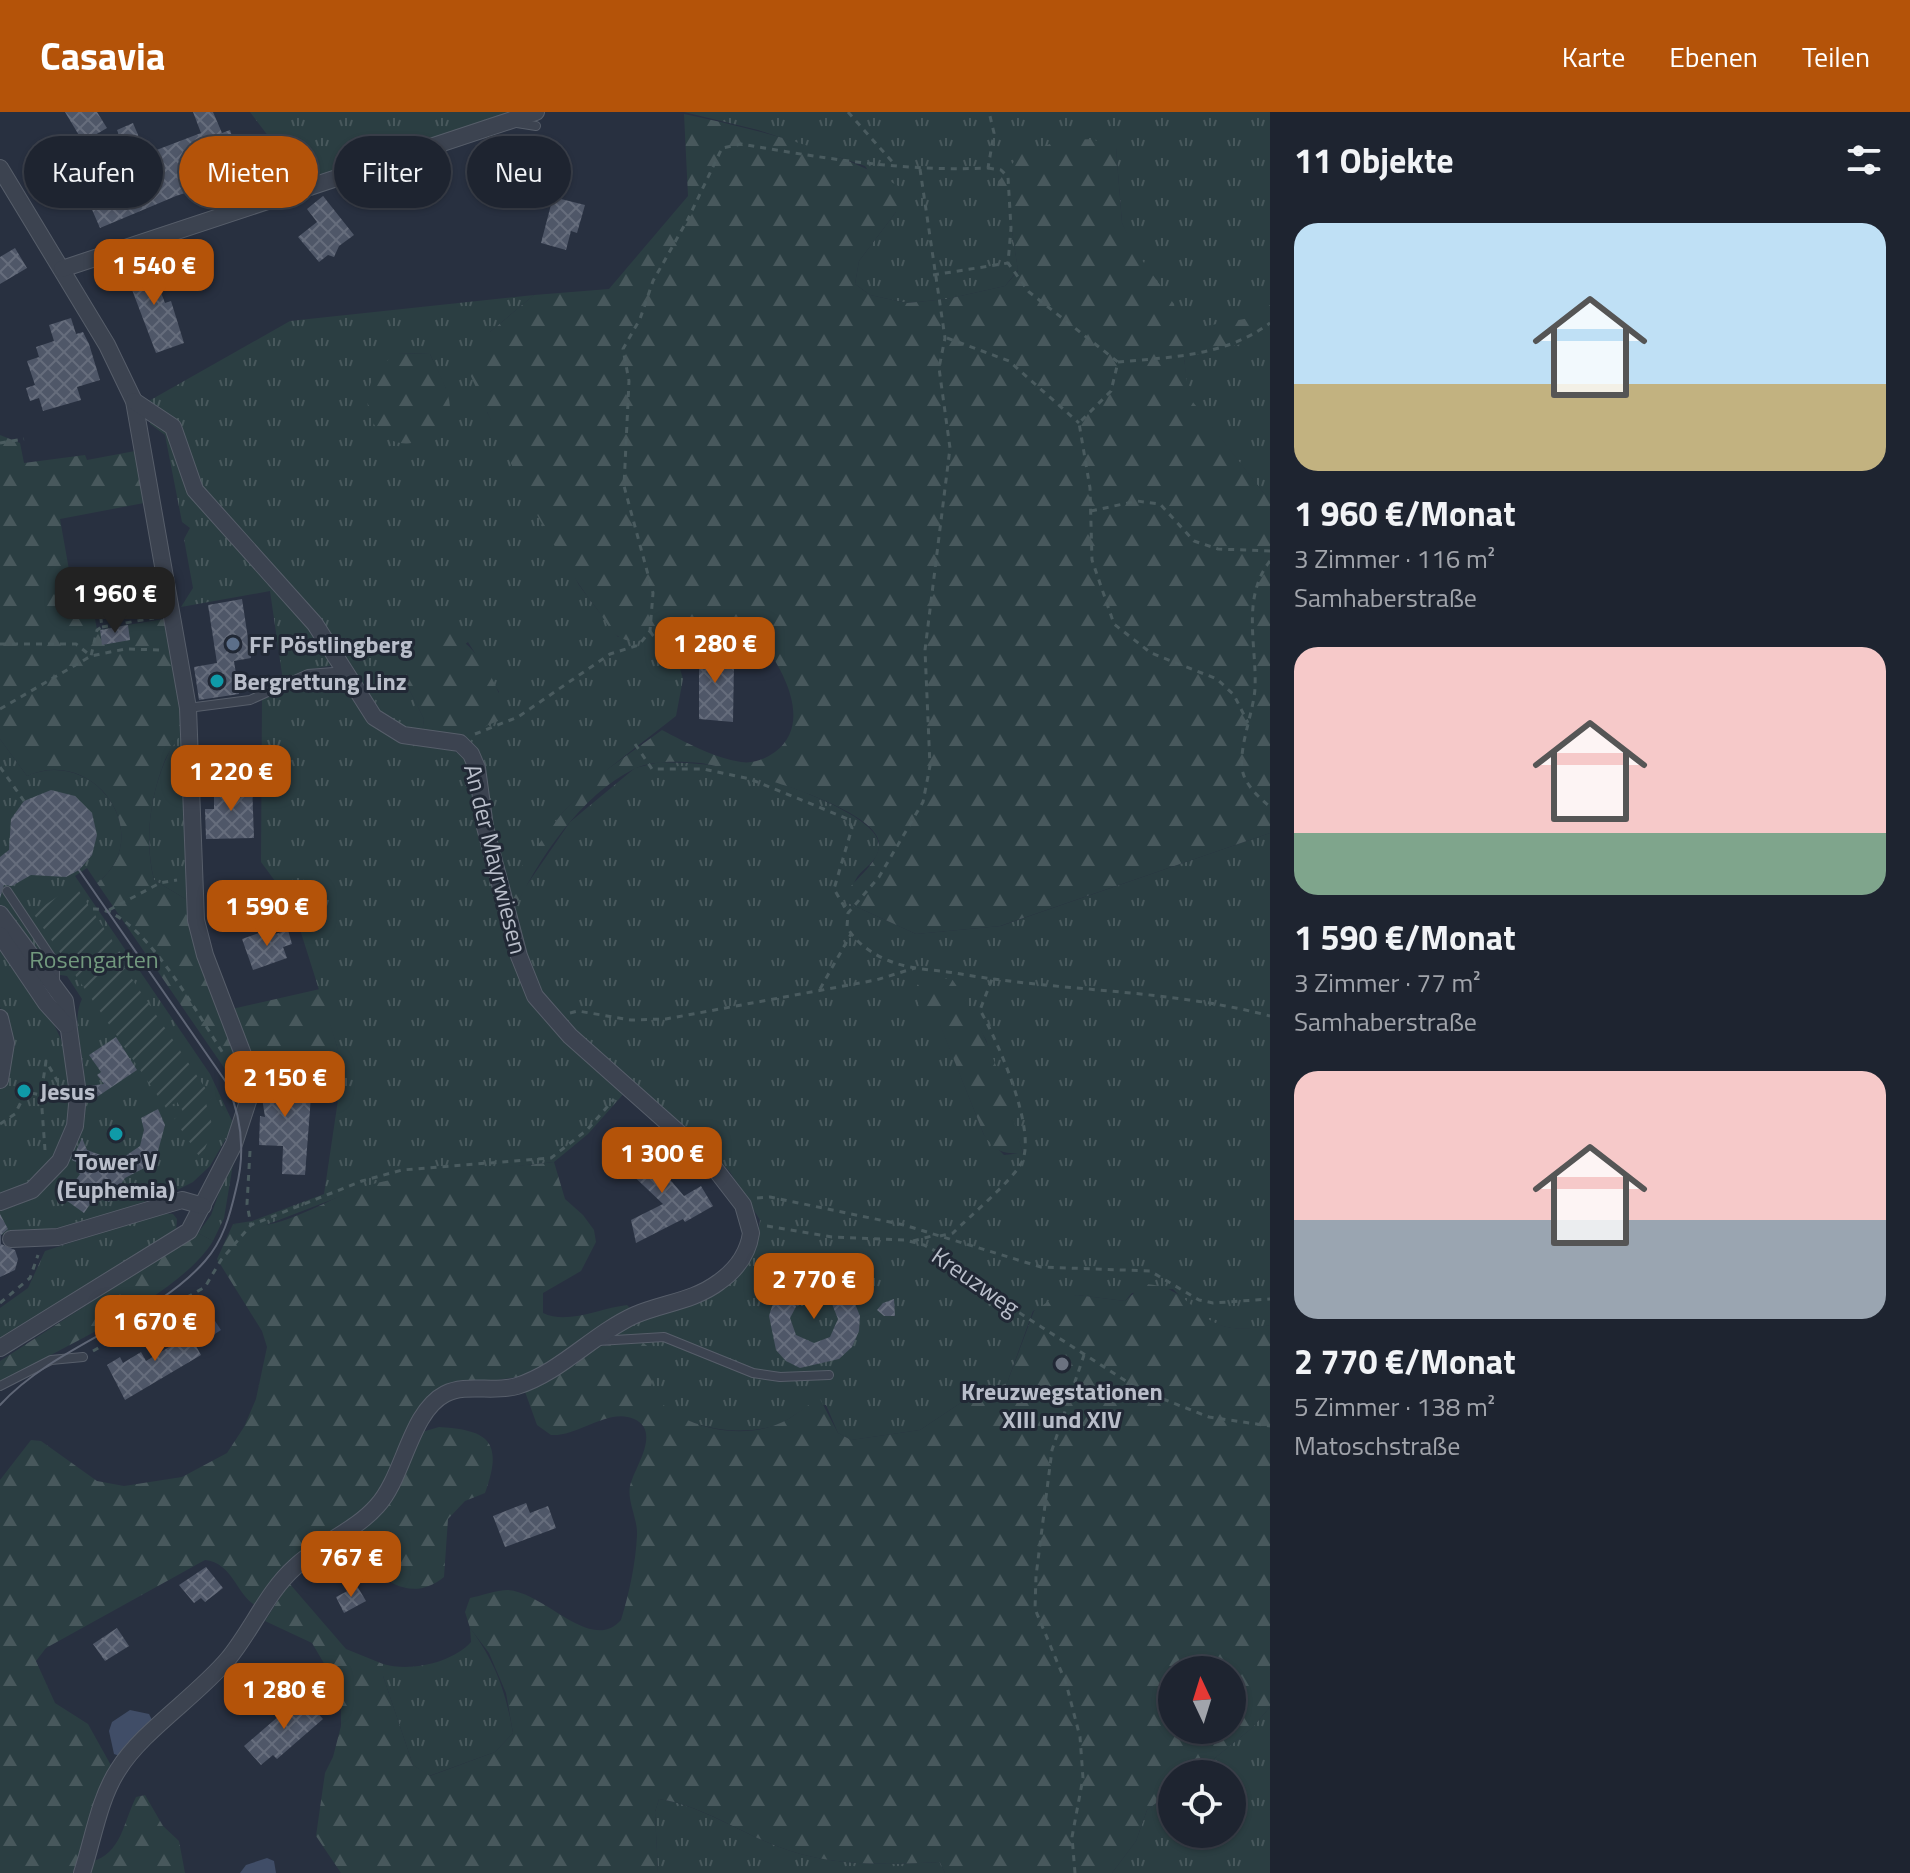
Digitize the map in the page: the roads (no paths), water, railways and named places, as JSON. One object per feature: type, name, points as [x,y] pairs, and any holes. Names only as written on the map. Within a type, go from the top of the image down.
[{"type":"street","points":[[62,269],[508,121],[536,119]]},
{"type":"street","points":[[0,168],[111,352],[134,401],[188,708],[196,920],[202,946],[248,1070],[251,1092],[243,1120],[203,1206],[181,1238],[0,1348]]},
{"type":"street","name":"An der Mayrwiesen","points":[[134,401],[173,427],[199,495],[315,624],[369,712],[386,727],[415,738],[460,743],[471,754],[477,768],[484,820],[522,967],[542,1007],[697,1147],[743,1205],[751,1225],[745,1254],[720,1282],[696,1296],[632,1316],[593,1340]]},
{"type":"street","points":[[0,914],[43,976],[55,984],[65,1001],[78,1094],[71,1141],[50,1175],[32,1190],[0,1202]]},
{"type":"street","points":[[0,935],[46,1003],[66,1025]]},
{"type":"street","points":[[0,1018],[6,1043],[0,1080]]},
{"type":"street","points":[[11,1239],[79,1232],[171,1202],[193,1201],[203,1206]]},
{"type":"street","points":[[82,1873],[108,1791],[125,1760],[191,1700],[226,1661],[292,1569],[308,1555],[359,1523],[379,1505],[394,1482],[421,1420],[434,1403],[445,1394],[458,1390],[517,1386],[551,1370],[593,1340]]},
{"type":"lane","points":[[188,708],[250,700],[308,674],[346,671]]},
{"type":"lane","points":[[7,891],[55,963],[55,984]]},
{"type":"lane","points":[[593,1340],[664,1337],[753,1373],[780,1377],[829,1375]]},
{"type":"lane","points":[[0,1386],[51,1360],[83,1357]]},
{"type":"water","points":[[215,1321],[221,1330],[198,1345],[192,1336]]},
{"type":"water","points":[[130,1710],[149,1714],[153,1722],[120,1756],[114,1754],[109,1731],[112,1722]]},
{"type":"water","points":[[267,1858],[274,1861],[276,1873],[240,1873],[246,1865]]},
{"type":"tram line","points":[[0,1405],[48,1365],[184,1282],[205,1261],[221,1236],[239,1175],[241,1134],[236,1108],[226,1082],[79,870]]},
{"type":"place","name":"FF Pöstlingberg","points":[[233,644]]},
{"type":"place","name":"Bergrettung Linz","points":[[217,681]]},
{"type":"place","name":"Jesus","points":[[24,1091]]},
{"type":"place","name":"Tower V (Euphemia)","points":[[116,1134]]},
{"type":"place","name":"Kreuzwegstationen XIII und XIV","points":[[1062,1364]]},
{"type":"park label","name":"Rosengarten","points":[[94,959]]}]
